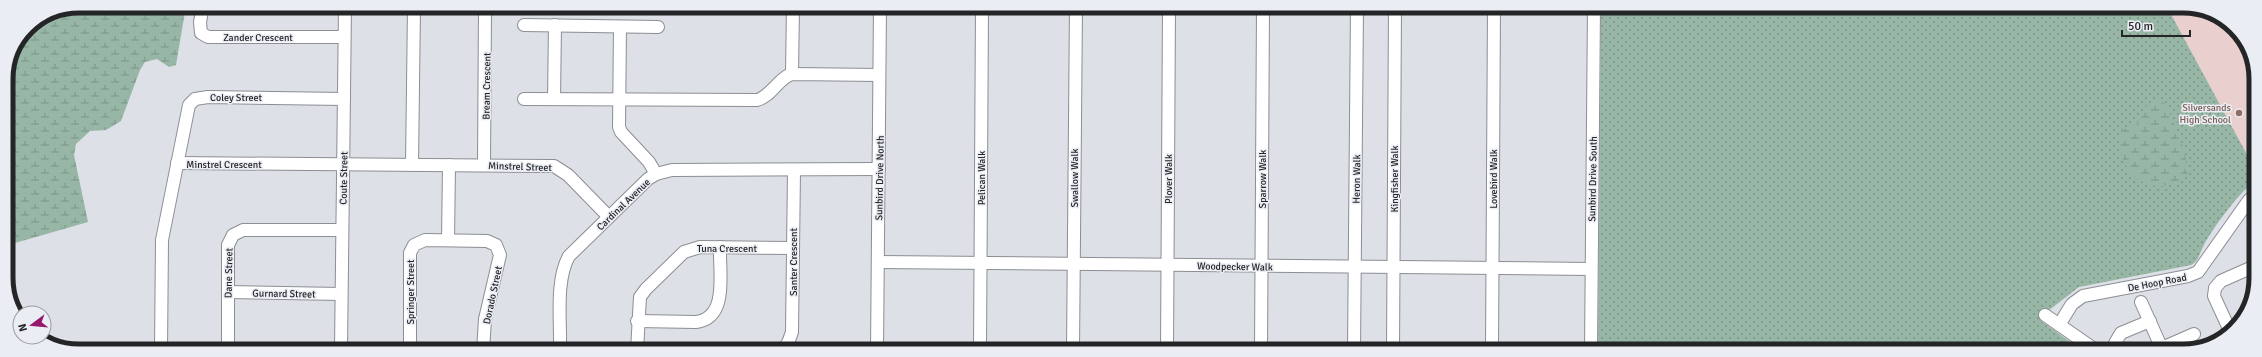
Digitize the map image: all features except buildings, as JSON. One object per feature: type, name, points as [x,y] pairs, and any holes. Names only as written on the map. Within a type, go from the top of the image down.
[{"type":"street","name":"Zander Crescent","points":[[202,13],[200,29],[201,33],[208,37],[344,37]]},
{"type":"street","name":"Coute Street","points":[[340,344],[345,13]]},
{"type":"street","points":[[412,165],[414,13]]},
{"type":"street","name":"Bream Crescent","points":[[484,165],[485,13]]},
{"type":"street","points":[[792,74],[793,13]]},
{"type":"street","name":"Sunbird Drive North","points":[[877,344],[880,13]]},
{"type":"street","name":"Pelican Walk","points":[[980,344],[982,13]]},
{"type":"street","name":"Swallow Walk","points":[[1073,344],[1076,13]]},
{"type":"street","name":"Plover Walk","points":[[1166,344],[1170,13]]},
{"type":"street","name":"Sparrow Walk","points":[[1261,344],[1263,13]]},
{"type":"street","name":"Heron Walk","points":[[1354,344],[1357,13]]},
{"type":"street","name":"Kingfisher Walk","points":[[1393,344],[1396,13]]},
{"type":"street","name":"Lovebird Walk","points":[[1492,344],[1494,13]]},
{"type":"street","name":"Sunbird Drive South","points":[[1591,344],[1594,13]]},
{"type":"street","points":[[524,25],[658,27]]},
{"type":"street","points":[[554,99],[555,25]]},
{"type":"street","points":[[620,27],[619,99],[621,132],[649,162],[656,174]]},
{"type":"street","points":[[524,99],[756,100],[763,98],[787,76],[792,74],[880,74]]},
{"type":"street","name":"Coley Street","points":[[177,163],[187,110],[195,99],[208,97],[344,99]]},
{"type":"street","name":"Minstrel Crescent","points":[[161,344],[162,240],[177,163],[412,165]]},
{"type":"street","name":"Minstrel Street","points":[[412,165],[554,166],[568,175],[609,217]]},
{"type":"street","points":[[448,240],[449,165]]},
{"type":"street","name":"Cardinal Avenue","points":[[560,344],[563,268],[569,256],[648,179],[656,174],[672,170],[794,171],[879,169]]},
{"type":"street","name":"Santer Crescent","points":[[787,344],[792,332],[794,171]]},
{"type":"street","name":"De Hoop Road","points":[[2059,325],[2072,304],[2083,296],[2188,276],[2198,272],[2249,200]]},
{"type":"street","name":"Dane Street","points":[[228,344],[228,245],[230,239],[237,231],[342,230]]},
{"type":"street","name":"Springer Street","points":[[410,344],[412,248],[420,241],[448,240]]},
{"type":"street","name":"Dorado Street","points":[[448,240],[487,241],[496,245],[499,249],[499,262],[485,319],[483,344]]},
{"type":"street","name":"Tuna Crescent","points":[[637,344],[638,302],[642,292],[678,256],[694,247],[792,248]]},
{"type":"street","points":[[637,321],[696,322],[704,321],[713,316],[719,298],[720,247]]},
{"type":"street","name":"Woodpecker Walk","points":[[878,262],[1591,268]]},
{"type":"street","points":[[2228,326],[2214,296],[2214,288],[2221,281],[2249,269]]},
{"type":"street","name":"Gurnard Street","points":[[228,292],[341,294]]},
{"type":"street","points":[[2141,302],[2160,344]]},
{"type":"street","points":[[2045,315],[2087,344]]},
{"type":"street","points":[[2115,343],[2121,333],[2150,321]]},
{"type":"street","points":[[2174,344],[2194,334]]},
{"type":"shaded area","name":"Silversands High School","points":[[2170,13],[2200,15],[2220,24],[2230,32],[2242,50],[2248,66],[2249,79],[2249,158]]},
{"type":"green space","points":[[185,13],[176,65],[169,67],[157,59],[145,62],[140,70],[121,121],[106,130],[90,131],[76,144],[74,155],[88,222],[13,244],[13,79],[14,66],[18,54],[24,42],[32,32],[42,24],[66,14]]},
{"type":"green space","points":[[1601,13],[2170,13],[2249,158],[2249,186],[2225,213],[2194,263],[2191,265],[2079,287],[2048,311],[2041,321],[2073,344],[1598,344]]},
{"type":"green space","points":[[2154,99],[2166,104],[2184,149],[2188,176],[2170,185],[2152,186],[2137,178],[2124,162],[2120,147],[2119,131],[2137,124],[2144,108]]},
{"type":"place","name":"Silversands High School","points":[[2239,113]]}]
